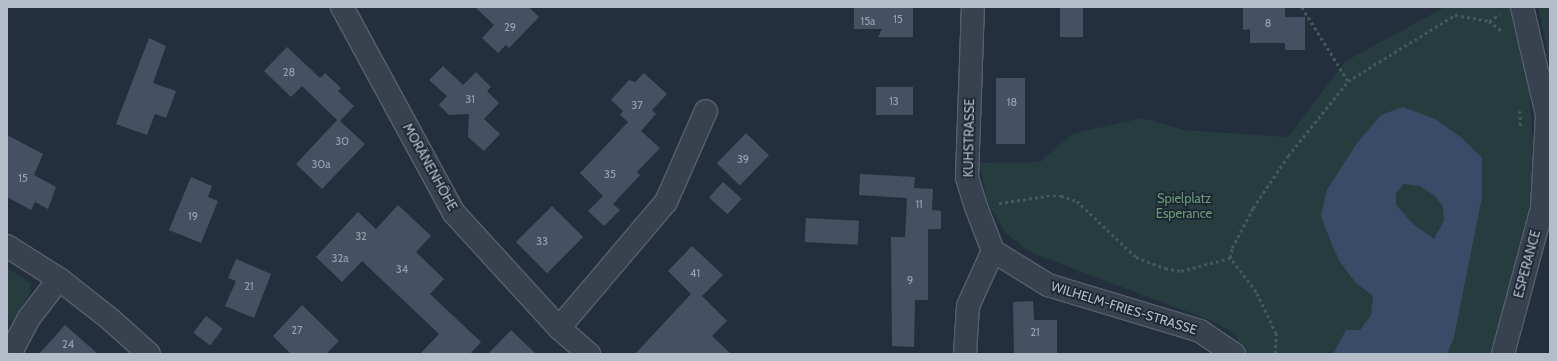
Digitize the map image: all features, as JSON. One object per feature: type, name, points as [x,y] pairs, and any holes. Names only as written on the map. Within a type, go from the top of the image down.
[{"type":"street","name":"MORÄNENHÖHE","points":[[342,7],[454,213],[559,328],[589,354]]},
{"type":"street","name":"KUHSTRASSE","points":[[973,7],[967,177],[976,208],[993,251]]},
{"type":"street","name":"ESPERANCE","points":[[1503,354],[1542,208],[1547,114],[1514,9]]},
{"type":"street","points":[[559,328],[666,202],[706,111]]},
{"type":"street","points":[[7,246],[59,278],[110,319],[149,354]]},
{"type":"street","points":[[965,354],[968,306],[993,251]]},
{"type":"street","name":"WILHELM-FRIES-STRASSE","points":[[993,251],[1048,286],[1200,331],[1234,354]]},
{"type":"street","points":[[10,354],[29,318],[59,278]]},
{"type":"path","points":[[1302,7],[1348,81]]},
{"type":"path","points":[[1489,21],[1514,9]]},
{"type":"path","points":[[1275,354],[1276,334],[1256,292],[1230,258],[1232,248],[1258,201],[1288,156],[1348,81],[1455,15],[1489,21],[1503,32],[1507,38]]},
{"type":"path","points":[[1520,109],[1521,132]]},
{"type":"path","points":[[976,208],[1047,196],[1061,196],[1077,201],[1136,257],[1165,268],[1181,271],[1230,258]]},
{"type":"green space","name":"Spielplatz Esperance","points":[[1445,7],[1510,7],[1516,20],[1527,64],[1533,140],[1529,213],[1493,354],[1245,354],[1235,334],[1212,321],[1032,253],[1006,233],[987,202],[980,163],[1040,162],[1072,134],[1142,118],[1184,130],[1288,137],[1346,61]]},
{"type":"green space","points":[[1538,7],[1550,7],[1550,70],[1544,33]]},
{"type":"green space","points":[[7,268],[31,283],[30,292],[12,322],[7,319]]},
{"type":"water","points":[[1403,107],[1435,119],[1462,138],[1482,158],[1482,197],[1454,337],[1447,354],[1333,354],[1346,330],[1360,330],[1371,315],[1373,296],[1355,282],[1340,262],[1321,216],[1327,190],[1357,143],[1381,115]],"holes":[[[1403,184],[1420,186],[1435,196],[1443,207],[1444,221],[1434,239],[1413,224],[1396,205],[1396,194]]]},
{"type":"building","points":[[475,7],[529,7],[539,17],[509,48],[506,45],[498,53],[482,38],[494,25]]},
{"type":"building","points":[[854,7],[913,7],[913,37],[878,37],[882,29],[854,29]]},
{"type":"building","points":[[1060,7],[1083,7],[1083,37],[1060,37]]},
{"type":"building","points":[[1243,7],[1285,7],[1285,17],[1305,17],[1305,50],[1285,50],[1285,43],[1250,43],[1250,29],[1243,30]]},
{"type":"building","points":[[149,38],[166,46],[153,83],[176,91],[166,118],[155,114],[147,135],[116,124]]},
{"type":"building","points":[[287,47],[320,78],[325,73],[341,88],[338,91],[354,106],[340,121],[365,144],[322,189],[296,164],[337,120],[302,86],[291,97],[264,71]]},
{"type":"building","points":[[443,66],[463,85],[476,72],[491,87],[487,91],[499,103],[484,119],[500,134],[484,151],[468,137],[469,114],[449,115],[439,105],[447,96],[429,80]]},
{"type":"building","points":[[644,73],[667,94],[652,110],[656,114],[641,131],[660,148],[637,172],[640,175],[613,204],[620,210],[604,226],[588,211],[603,196],[580,173],[628,122],[620,115],[623,111],[611,100],[629,80],[635,82]]},
{"type":"building","points":[[996,78],[1025,78],[1025,144],[996,144]]},
{"type":"building","points":[[876,87],[913,87],[913,115],[876,115]]},
{"type":"building","points":[[746,133],[769,155],[740,185],[717,163]]},
{"type":"building","points":[[7,135],[43,154],[34,175],[56,187],[48,209],[35,202],[31,210],[7,197]]},
{"type":"building","points":[[860,174],[915,177],[914,188],[933,189],[932,210],[941,211],[941,229],[928,229],[928,300],[915,300],[914,347],[892,346],[891,237],[905,237],[907,198],[859,195]]},
{"type":"building","points":[[191,177],[212,186],[208,197],[218,201],[201,243],[169,230]]},
{"type":"building","points":[[723,182],[742,199],[728,214],[709,198]]},
{"type":"building","points":[[398,205],[431,236],[416,252],[444,279],[430,294],[481,342],[470,354],[420,354],[439,334],[362,261],[342,282],[316,257],[358,212],[376,229]]},
{"type":"building","points":[[552,206],[583,237],[547,273],[516,242]]},
{"type":"building","points":[[806,218],[859,221],[858,245],[805,242]]},
{"type":"building","points":[[692,246],[723,275],[702,296],[727,321],[712,336],[731,354],[635,354],[691,294],[668,271]]},
{"type":"building","points":[[236,259],[271,274],[254,318],[225,306],[236,281],[228,278]]},
{"type":"building","points":[[1033,301],[1034,320],[1057,320],[1057,354],[1014,354],[1013,302]]},
{"type":"building","points":[[302,305],[339,341],[326,354],[291,354],[273,336]]},
{"type":"building","points":[[206,316],[223,329],[210,345],[193,333]]},
{"type":"building","points":[[65,325],[98,354],[39,354]]},
{"type":"building","points":[[511,330],[536,354],[488,354]]}]
